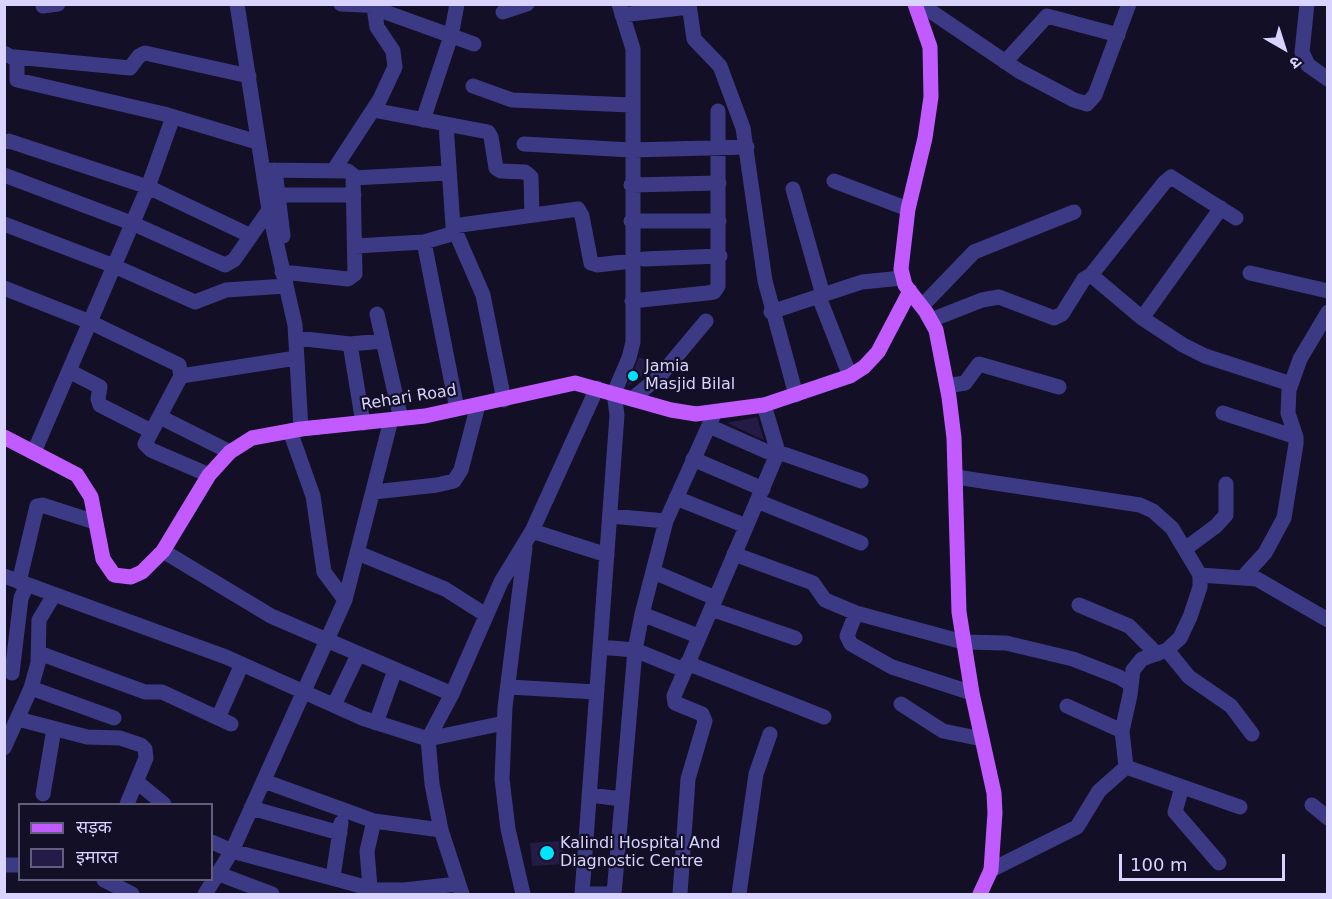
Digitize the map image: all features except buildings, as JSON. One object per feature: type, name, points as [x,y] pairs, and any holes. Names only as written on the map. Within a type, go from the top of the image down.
[{"type":"main road","points":[[915,4],[930,47],[931,97],[925,138],[908,209],[902,254],[906,285],[931,320],[939,343],[954,438],[959,612],[995,813],[991,870],[980,894]]},
{"type":"main road","name":"Rehari Road","points":[[4,437],[77,475],[91,497],[103,559],[114,575],[131,577],[142,572],[163,552],[208,475],[230,452],[252,438],[295,430],[396,420],[457,410],[549,387],[575,383],[712,419],[764,405],[850,376],[878,352],[906,285]]},
{"type":"street","points":[[237,4],[257,142],[279,195],[284,239],[282,273]]},
{"type":"street","points":[[341,4],[380,6],[474,45]]},
{"type":"street","points":[[423,120],[451,36],[457,4]]},
{"type":"street","points":[[504,12],[527,4]]},
{"type":"street","points":[[920,4],[1005,62],[1074,100],[1087,104],[1092,101],[1129,4]]},
{"type":"street","points":[[1307,4],[1302,52],[1308,65],[1328,79]]},
{"type":"street","points":[[333,171],[373,110],[395,67],[393,51],[377,27],[380,6]]},
{"type":"street","points":[[607,894],[582,894],[617,415],[614,393],[632,350],[632,301],[638,260],[632,221],[631,185],[633,55],[620,10],[689,6],[694,39],[720,66],[740,118],[747,147],[762,266],[771,312],[796,395]]},
{"type":"street","points":[[1005,62],[1047,16],[1118,35]]},
{"type":"street","points":[[249,76],[145,54],[139,56],[130,68],[10,55],[17,80],[173,117],[257,142]]},
{"type":"street","points":[[473,86],[512,100],[631,105]]},
{"type":"street","points":[[373,110],[488,132],[491,137],[496,168],[501,171],[530,174],[532,214]]},
{"type":"street","points":[[632,301],[714,292],[720,280],[718,111]]},
{"type":"street","points":[[34,452],[134,224],[173,117]]},
{"type":"street","points":[[446,124],[447,173],[454,230],[473,267],[483,295],[504,400]]},
{"type":"street","points":[[4,142],[9,141],[148,187],[251,236]]},
{"type":"street","points":[[524,144],[631,150],[747,147]]},
{"type":"street","points":[[4,224],[114,266],[195,302],[282,273],[348,279],[356,269],[354,195],[351,172],[269,170]]},
{"type":"street","points":[[269,170],[269,210],[296,338],[295,430],[313,496],[324,572],[345,600]]},
{"type":"street","points":[[353,178],[447,173]]},
{"type":"street","points":[[4,176],[134,224],[225,265],[234,260],[269,210]]},
{"type":"street","points":[[931,320],[982,300],[999,297],[1054,318],[1062,314],[1084,279],[1091,275],[1168,179],[1176,179],[1236,218]]},
{"type":"street","points":[[834,181],[908,209]]},
{"type":"street","points":[[631,185],[719,183]]},
{"type":"street","points":[[793,189],[821,296],[850,376]]},
{"type":"street","points":[[279,195],[354,195]]},
{"type":"street","points":[[1142,318],[1221,208]]},
{"type":"street","points":[[355,246],[424,242],[454,230],[532,214],[578,209],[582,216],[591,263],[597,265],[638,260],[720,256]]},
{"type":"street","points":[[922,306],[974,252],[1074,212]]},
{"type":"street","points":[[632,221],[719,221]]},
{"type":"street","points":[[424,242],[457,410]]},
{"type":"street","points":[[1250,273],[1328,291]]},
{"type":"street","points":[[1091,275],[1142,318],[1194,351],[1291,384]]},
{"type":"street","points":[[771,312],[862,282],[906,285]]},
{"type":"street","points":[[4,288],[90,322],[173,361],[182,369],[181,376],[160,417],[145,438],[147,447],[208,475]]},
{"type":"street","points":[[1243,578],[1265,553],[1280,530],[1287,507],[1296,437],[1288,413],[1291,384],[1300,358],[1321,335],[1328,312]]},
{"type":"street","points":[[205,894],[232,851],[345,600],[396,420],[377,314]]},
{"type":"street","points":[[632,399],[668,367],[706,321]]},
{"type":"street","points":[[296,338],[350,344],[383,341]]},
{"type":"street","points":[[350,344],[363,423]]},
{"type":"street","points":[[181,376],[296,358]]},
{"type":"street","points":[[947,386],[965,383],[979,364],[1059,387]]},
{"type":"street","points":[[69,371],[100,387],[98,399],[100,405],[151,431]]},
{"type":"street","points":[[213,843],[232,851],[379,891],[460,889],[441,830],[432,784],[428,739],[452,694],[501,582],[529,537],[597,388]]},
{"type":"street","points":[[374,492],[454,481],[461,470],[478,405]]},
{"type":"street","points":[[680,894],[688,779],[705,721],[702,714],[678,705],[674,700],[698,636],[778,454],[764,405]]},
{"type":"street","points":[[1223,413],[1296,437]]},
{"type":"street","points":[[160,417],[230,452]]},
{"type":"street","points":[[614,894],[635,650],[642,614],[666,521],[712,419],[778,454],[861,481]]},
{"type":"street","points":[[693,459],[760,495],[861,543]]},
{"type":"street","points":[[956,477],[1140,505],[1162,518],[1185,549],[1200,575],[1200,587],[1180,638],[1162,652],[1137,663],[1130,684],[1131,695],[1122,732],[1126,767]]},
{"type":"street","points":[[1185,549],[1216,526],[1226,515],[1226,484]]},
{"type":"street","points":[[676,498],[746,526]]},
{"type":"street","points":[[12,674],[18,611],[17,581],[36,506],[42,505],[95,522]]},
{"type":"street","points":[[610,516],[666,521]]},
{"type":"street","points":[[529,537],[607,555]]},
{"type":"street","points":[[523,894],[504,805],[502,779],[508,687],[529,537]]},
{"type":"street","points":[[163,552],[271,616],[452,694]]},
{"type":"street","points":[[358,554],[446,589],[486,615]]},
{"type":"street","points":[[734,554],[810,582],[830,603],[856,613],[963,642],[1015,644],[1092,665],[1130,684]]},
{"type":"street","points":[[654,572],[713,603],[795,638]]},
{"type":"street","points":[[1200,575],[1264,581],[1328,620]]},
{"type":"street","points":[[17,581],[242,664],[376,723],[428,739],[504,723]]},
{"type":"street","points":[[4,748],[31,688],[39,653],[39,620],[54,595]]},
{"type":"street","points":[[1079,605],[1129,626],[1189,677],[1231,706],[1252,734]]},
{"type":"street","points":[[856,613],[847,636],[851,644],[892,667],[972,693]]},
{"type":"street","points":[[642,614],[698,636]]},
{"type":"street","points":[[600,647],[635,650],[686,666],[825,717]]},
{"type":"street","points":[[39,653],[146,692],[162,692],[225,721],[242,664]]},
{"type":"street","points":[[334,705],[358,655]]},
{"type":"street","points":[[376,723],[395,670]]},
{"type":"street","points":[[508,687],[596,692]]},
{"type":"street","points":[[31,688],[114,718]]},
{"type":"street","points":[[901,704],[943,731],[982,738]]},
{"type":"street","points":[[1067,706],[1122,732]]},
{"type":"street","points":[[18,719],[94,739],[124,738],[141,745],[147,753],[127,803]]},
{"type":"street","points":[[43,794],[54,729]]},
{"type":"street","points":[[739,894],[756,774],[770,734]]},
{"type":"street","points":[[1126,767],[1240,807]]},
{"type":"street","points":[[991,870],[1069,833],[1083,819],[1103,786],[1126,767]]},
{"type":"street","points":[[264,781],[343,811],[374,820],[441,830]]},
{"type":"street","points":[[137,782],[163,803]]},
{"type":"street","points":[[1182,787],[1175,812],[1219,863]]},
{"type":"street","points":[[589,795],[622,799]]},
{"type":"street","points":[[1312,805],[1328,818]]},
{"type":"street","points":[[251,808],[340,833]]},
{"type":"street","points":[[333,877],[343,811]]},
{"type":"street","points":[[374,820],[368,852],[379,891]]},
{"type":"street","points":[[219,874],[272,894]]},
{"type":"street","points":[[108,881],[132,894]]},
{"type":"place","name":"Jamia Masjid Bilal","points":[[633,376]]},
{"type":"place","name":"Kalindi Hospital And Diagnostic Centre","points":[[547,853]]}]
